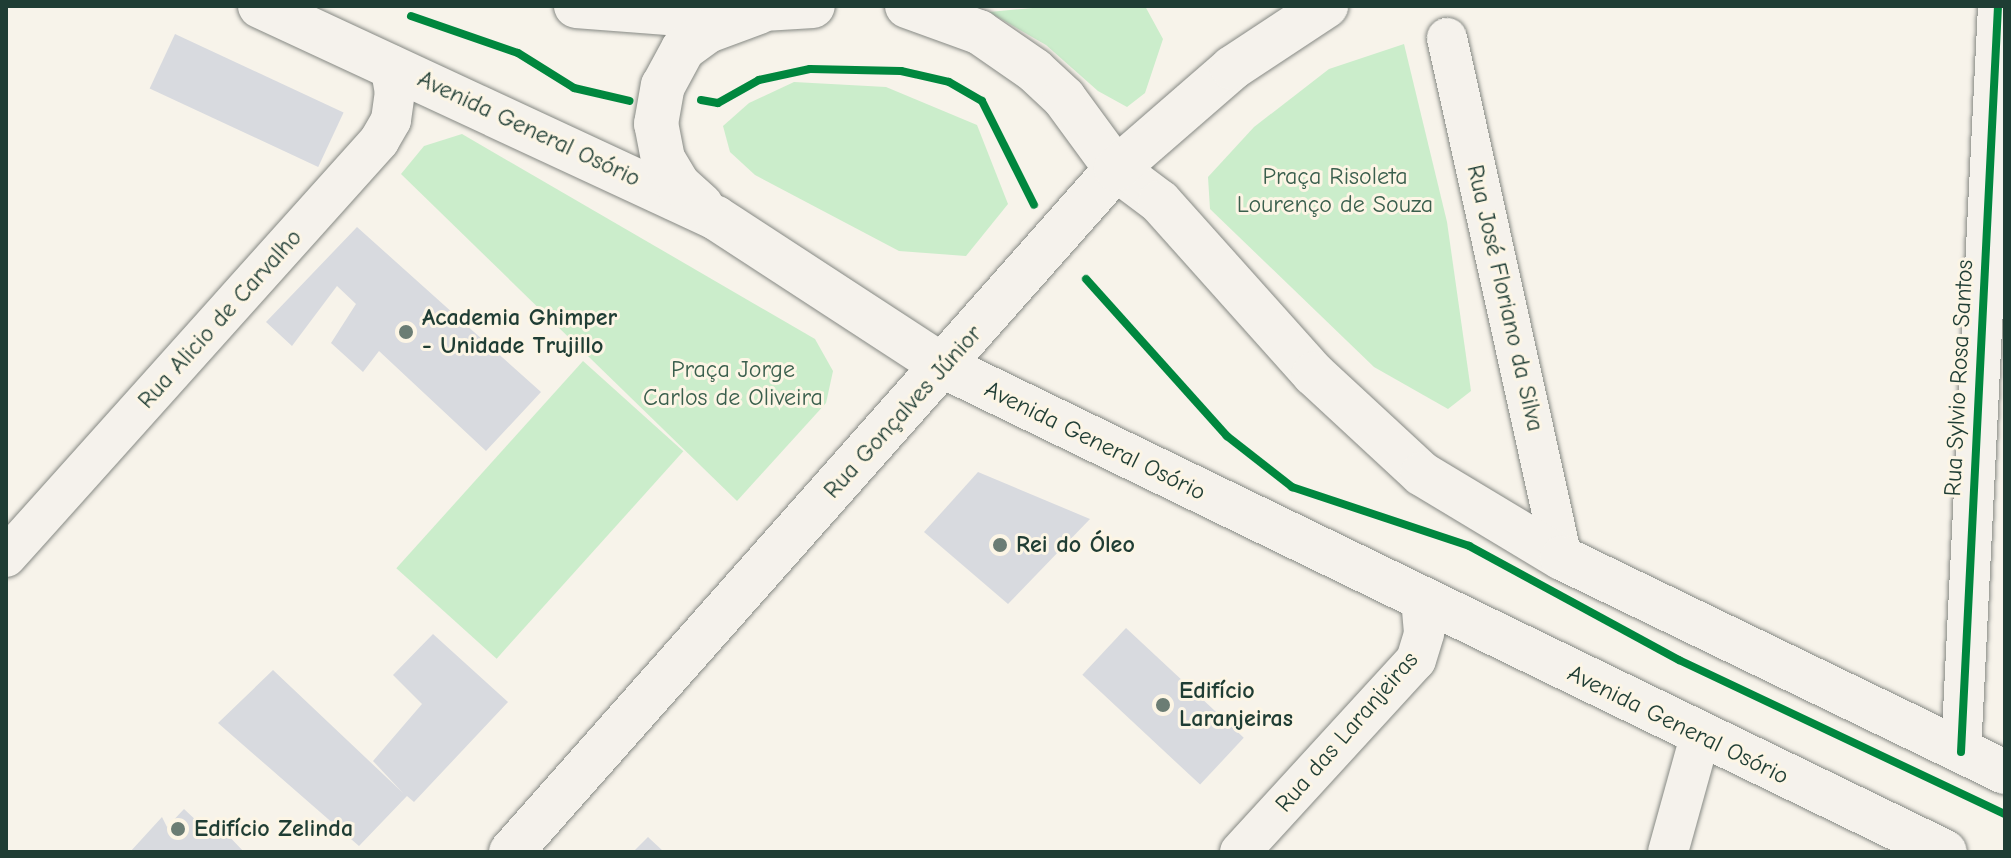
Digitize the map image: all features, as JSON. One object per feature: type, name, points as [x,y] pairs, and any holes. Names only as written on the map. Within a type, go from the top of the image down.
[{"type":"main road","name":"Avenida General Osório","points":[[260,6],[716,218],[945,367],[1700,737],[1945,852]]},
{"type":"main road","points":[[576,6],[681,14],[759,12],[813,6]]},
{"type":"main road","points":[[907,6],[979,32],[1034,70],[1064,98],[1116,169],[1160,202],[1314,374],[1422,474],[1562,558],[2005,772]]},
{"type":"main road","name":"Rua Gonçalves Júnior","points":[[511,852],[945,367],[1116,169],[1232,68],[1326,6]]},
{"type":"main road","points":[[716,218],[678,184],[663,159],[656,124],[663,86],[683,49],[708,31],[759,12]]},
{"type":"street","name":"Rua Sylvio Rosa Santos","points":[[1961,752],[1998,6]]},
{"type":"street","name":"Rua José Floriano da Silva","points":[[1447,38],[1562,558]]},
{"type":"street","name":"Rua Alicio de Carvalho","points":[[6,557],[379,141],[391,120],[395,93],[390,64]]},
{"type":"street","name":"Rua das Laranjeiras","points":[[1240,852],[1416,660],[1424,633],[1421,600]]},
{"type":"street","points":[[1668,852],[1700,737]]},
{"type":"green space","points":[[1055,6],[1145,6],[1163,39],[1145,93],[1127,107],[1098,91],[1046,45],[989,12]]},
{"type":"green space","name":"Praça Risoleta Lourenço de Souza","points":[[1404,44],[1447,222],[1471,391],[1448,409],[1374,367],[1210,209],[1208,177],[1254,127],[1329,69]]},
{"type":"green space","points":[[794,82],[886,87],[977,125],[1008,204],[966,256],[899,251],[755,175],[730,152],[723,126],[749,103]]},
{"type":"green space","name":"Praça Jorge Carlos de Oliveira","points":[[462,134],[815,339],[833,371],[826,403],[737,501],[401,174],[424,146]]},
{"type":"green space","points":[[583,361],[683,451],[497,659],[396,568]]},
{"type":"building","points":[[175,34],[344,113],[318,167],[150,88]]},
{"type":"building","name":"Academia Ghimper - Unidade Trujillo","points":[[357,227],[541,392],[486,451],[379,351],[363,372],[331,343],[356,304],[337,286],[292,346],[266,322]]},
{"type":"building","name":"Rei do Óleo","points":[[978,472],[1090,519],[1008,604],[924,532]]},
{"type":"building","name":"Edifício Laranjeiras","points":[[1126,628],[1244,738],[1200,785],[1082,675]]},
{"type":"building","points":[[433,634],[508,702],[414,802],[407,796],[359,846],[218,723],[273,670],[403,793],[373,761],[422,704],[393,675]]},
{"type":"building","name":"Edifício Zelinda","points":[[184,809],[216,839],[224,831],[244,852],[130,852],[162,817],[167,827]]},
{"type":"building","points":[[648,837],[664,852],[633,852]]},
{"type":"cycle path","points":[[1961,752],[1998,6]]},
{"type":"cycle path","points":[[411,16],[518,53],[574,88],[630,101]]},
{"type":"cycle path","points":[[701,100],[718,103],[759,80],[810,69],[901,71],[949,82],[982,101],[1034,205]]},
{"type":"cycle path","points":[[1086,279],[1227,436],[1292,487],[1469,546],[1679,660],[2005,814]]},
{"type":"place","name":"Academia Ghimper - Unidade Trujillo","points":[[406,332]]},
{"type":"place","name":"Rei do Óleo","points":[[1000,545]]},
{"type":"place","name":"Edifício Laranjeiras","points":[[1163,705]]},
{"type":"place","name":"Edifício Zelinda","points":[[178,829]]}]
